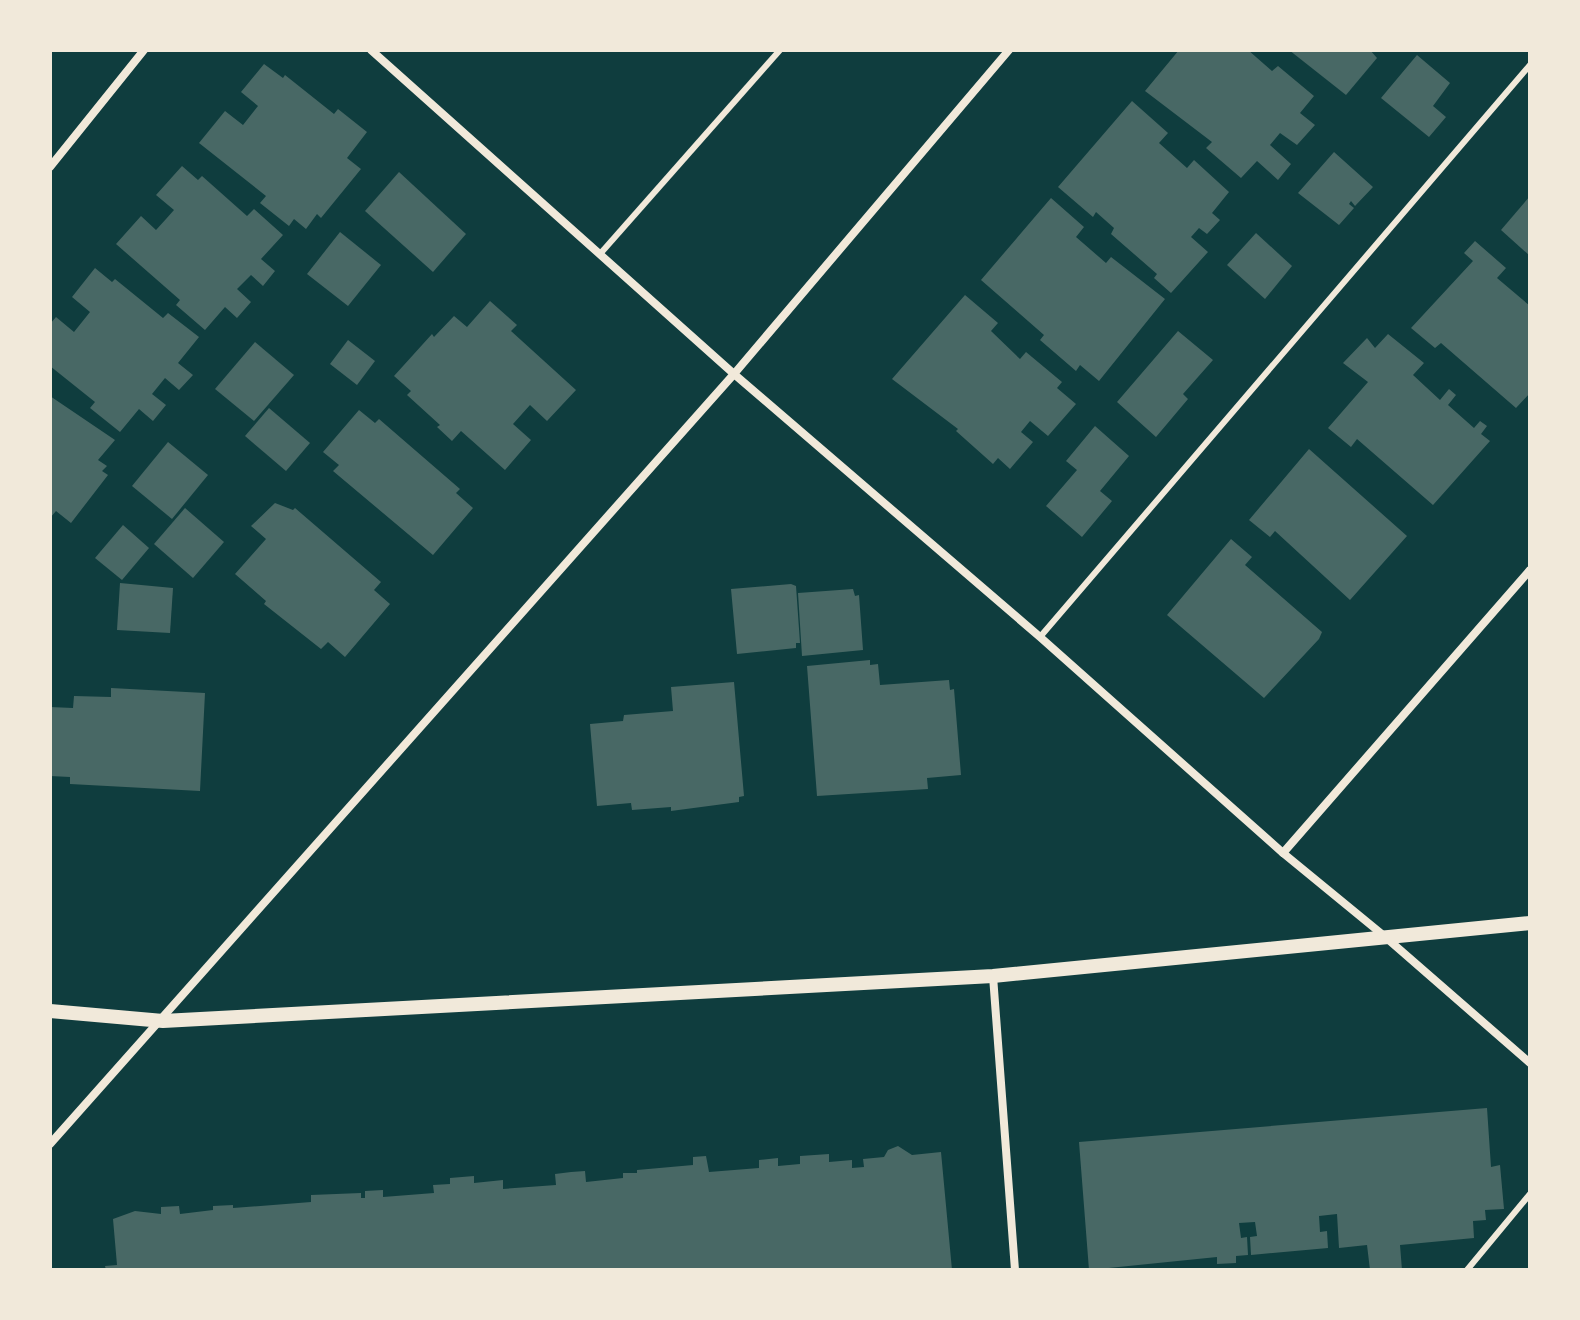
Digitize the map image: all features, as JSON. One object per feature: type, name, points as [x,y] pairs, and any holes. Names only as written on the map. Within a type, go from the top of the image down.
[{"type":"street","points":[[50,167],[144,50]]},
{"type":"street","points":[[371,50],[734,374],[1040,637],[1283,853],[1530,1063]]},
{"type":"street","points":[[50,1144],[163,1021],[734,374],[1009,50]]},
{"type":"street","points":[[1283,853],[1530,570]]},
{"type":"street","points":[[50,1011],[163,1021],[993,976],[1383,935],[1530,923]]},
{"type":"street","points":[[993,976],[1015,1270]]},
{"type":"lane","points":[[600,254],[780,50]]},
{"type":"lane","points":[[1040,637],[1530,65]]},
{"type":"lane","points":[[1467,1270],[1530,1194]]},
{"type":"building","points":[[1179,50],[1248,50],[1272,71],[1278,66],[1314,96],[1300,113],[1315,125],[1297,145],[1280,133],[1270,145],[1291,164],[1278,180],[1257,161],[1241,178],[1206,148],[1212,142],[1145,91]]},
{"type":"building","points":[[1289,50],[1370,50],[1377,58],[1346,95]]},
{"type":"building","points":[[1417,55],[1450,83],[1433,106],[1446,117],[1429,137],[1381,98]]},
{"type":"building","points":[[264,64],[283,78],[285,75],[334,114],[338,109],[367,132],[347,158],[361,169],[321,218],[317,214],[306,229],[294,219],[289,226],[260,203],[266,196],[199,143],[225,111],[243,125],[258,106],[241,92]]},
{"type":"building","points":[[1132,101],[1168,133],[1159,143],[1187,168],[1194,160],[1229,192],[1212,213],[1220,220],[1207,234],[1199,228],[1191,237],[1208,252],[1171,293],[1154,278],[1157,274],[1111,234],[1114,228],[1096,212],[1093,217],[1058,187]]},
{"type":"building","points":[[1334,152],[1373,187],[1355,206],[1351,201],[1349,204],[1354,208],[1339,225],[1298,193]]},
{"type":"building","points":[[182,166],[198,180],[202,176],[247,216],[254,209],[283,235],[261,259],[275,271],[263,286],[251,275],[237,289],[251,302],[237,318],[225,307],[205,330],[176,305],[180,300],[116,244],[141,216],[156,230],[174,210],[156,195]]},
{"type":"building","points":[[399,172],[466,234],[433,272],[365,211]]},
{"type":"building","points":[[1530,196],[1530,256],[1501,230]]},
{"type":"building","points":[[1051,198],[1084,227],[1076,237],[1106,263],[1111,257],[1165,299],[1099,381],[1080,365],[1076,371],[1040,340],[1044,335],[981,280]]},
{"type":"building","points":[[340,232],[381,265],[348,306],[307,274]]},
{"type":"building","points":[[1256,233],[1292,266],[1265,299],[1227,265]]},
{"type":"building","points":[[1475,241],[1506,268],[1497,278],[1530,306],[1530,393],[1516,408],[1441,343],[1435,348],[1411,328],[1473,261],[1464,253]]},
{"type":"building","points":[[95,268],[112,282],[115,279],[163,318],[168,313],[199,337],[178,363],[193,375],[179,390],[165,378],[152,394],[166,405],[153,421],[139,409],[120,432],[90,408],[95,402],[50,366],[50,324],[56,317],[74,332],[90,312],[72,297]]},
{"type":"building","points":[[965,295],[998,323],[991,331],[1020,359],[1026,352],[1062,382],[1057,388],[1076,404],[1048,436],[1030,421],[1021,432],[1033,442],[1010,469],[998,458],[993,464],[956,431],[958,429],[892,379]]},
{"type":"building","points":[[490,301],[517,325],[511,331],[576,390],[547,421],[530,405],[513,424],[531,440],[505,470],[461,431],[452,441],[437,427],[440,425],[407,395],[411,391],[394,376],[432,334],[434,337],[454,316],[467,327]]},
{"type":"building","points":[[1178,331],[1213,360],[1183,394],[1188,399],[1156,437],[1117,402]]},
{"type":"building","points":[[1388,334],[1424,363],[1413,375],[1440,400],[1449,389],[1456,395],[1448,405],[1474,428],[1480,421],[1487,426],[1481,434],[1490,441],[1433,505],[1357,439],[1351,447],[1328,428],[1368,382],[1343,363],[1367,338],[1375,348]]},
{"type":"building","points":[[348,340],[375,361],[357,385],[330,364]]},
{"type":"building","points":[[255,342],[294,375],[254,421],[215,389]]},
{"type":"building","points":[[50,396],[115,440],[98,460],[107,466],[102,471],[108,475],[71,523],[56,511],[50,518]]},
{"type":"building","points":[[269,408],[310,443],[286,471],[245,436]]},
{"type":"building","points":[[359,410],[375,423],[379,419],[460,489],[456,493],[473,508],[433,555],[333,471],[339,465],[323,452]]},
{"type":"building","points":[[1095,426],[1129,456],[1100,491],[1112,501],[1082,537],[1046,506],[1077,470],[1066,461]]},
{"type":"building","points":[[168,442],[208,475],[172,519],[132,486]]},
{"type":"building","points":[[1309,449],[1407,536],[1350,600],[1275,531],[1270,537],[1249,520]]},
{"type":"building","points":[[275,503],[293,510],[295,508],[381,582],[374,590],[390,604],[345,657],[328,642],[321,649],[264,604],[266,601],[235,574],[266,539],[251,526]]},
{"type":"building","points":[[185,508],[224,542],[193,578],[154,544]]},
{"type":"building","points":[[123,525],[149,548],[122,580],[95,558]]},
{"type":"building","points":[[1231,539],[1252,557],[1245,565],[1322,632],[1264,698],[1167,615]]},
{"type":"building","points":[[120,583],[173,588],[170,633],[117,630]]},
{"type":"building","points":[[796,586],[800,643],[796,643],[796,648],[737,654],[731,589]]},
{"type":"building","points":[[853,589],[855,596],[859,595],[863,650],[802,656],[798,593]]},
{"type":"building","points":[[870,660],[870,665],[878,664],[880,685],[949,680],[950,690],[954,689],[961,775],[927,778],[928,789],[817,796],[807,666]]},
{"type":"building","points":[[734,682],[744,796],[739,797],[739,802],[671,811],[671,807],[632,810],[631,803],[597,806],[590,724],[623,721],[624,715],[673,711],[671,687]]},
{"type":"building","points":[[111,688],[205,693],[200,791],[70,784],[70,777],[50,776],[50,707],[73,708],[74,696],[111,697]]},
{"type":"building","points":[[1487,1108],[1491,1167],[1500,1165],[1504,1209],[1485,1210],[1486,1220],[1473,1221],[1474,1238],[1400,1245],[1402,1270],[1370,1270],[1367,1245],[1339,1248],[1337,1214],[1319,1216],[1320,1232],[1327,1231],[1328,1248],[1251,1255],[1250,1237],[1257,1236],[1255,1222],[1239,1223],[1241,1238],[1247,1237],[1248,1255],[1236,1256],[1236,1263],[1217,1264],[1217,1257],[1089,1270],[1079,1142]]},
{"type":"building","points":[[898,1146],[912,1155],[941,1152],[952,1270],[106,1270],[105,1266],[117,1265],[113,1219],[135,1211],[161,1214],[161,1207],[179,1206],[180,1214],[213,1210],[213,1206],[233,1205],[233,1208],[311,1202],[311,1195],[361,1193],[361,1198],[365,1198],[365,1191],[383,1190],[383,1197],[434,1193],[433,1185],[450,1184],[450,1178],[474,1176],[474,1183],[503,1180],[503,1189],[556,1185],[555,1174],[585,1171],[586,1182],[623,1178],[623,1173],[637,1173],[637,1170],[693,1165],[693,1157],[706,1156],[709,1172],[759,1168],[759,1160],[778,1158],[778,1166],[800,1164],[800,1156],[829,1154],[829,1162],[852,1160],[852,1168],[864,1167],[863,1159],[884,1157],[888,1150]]}]
